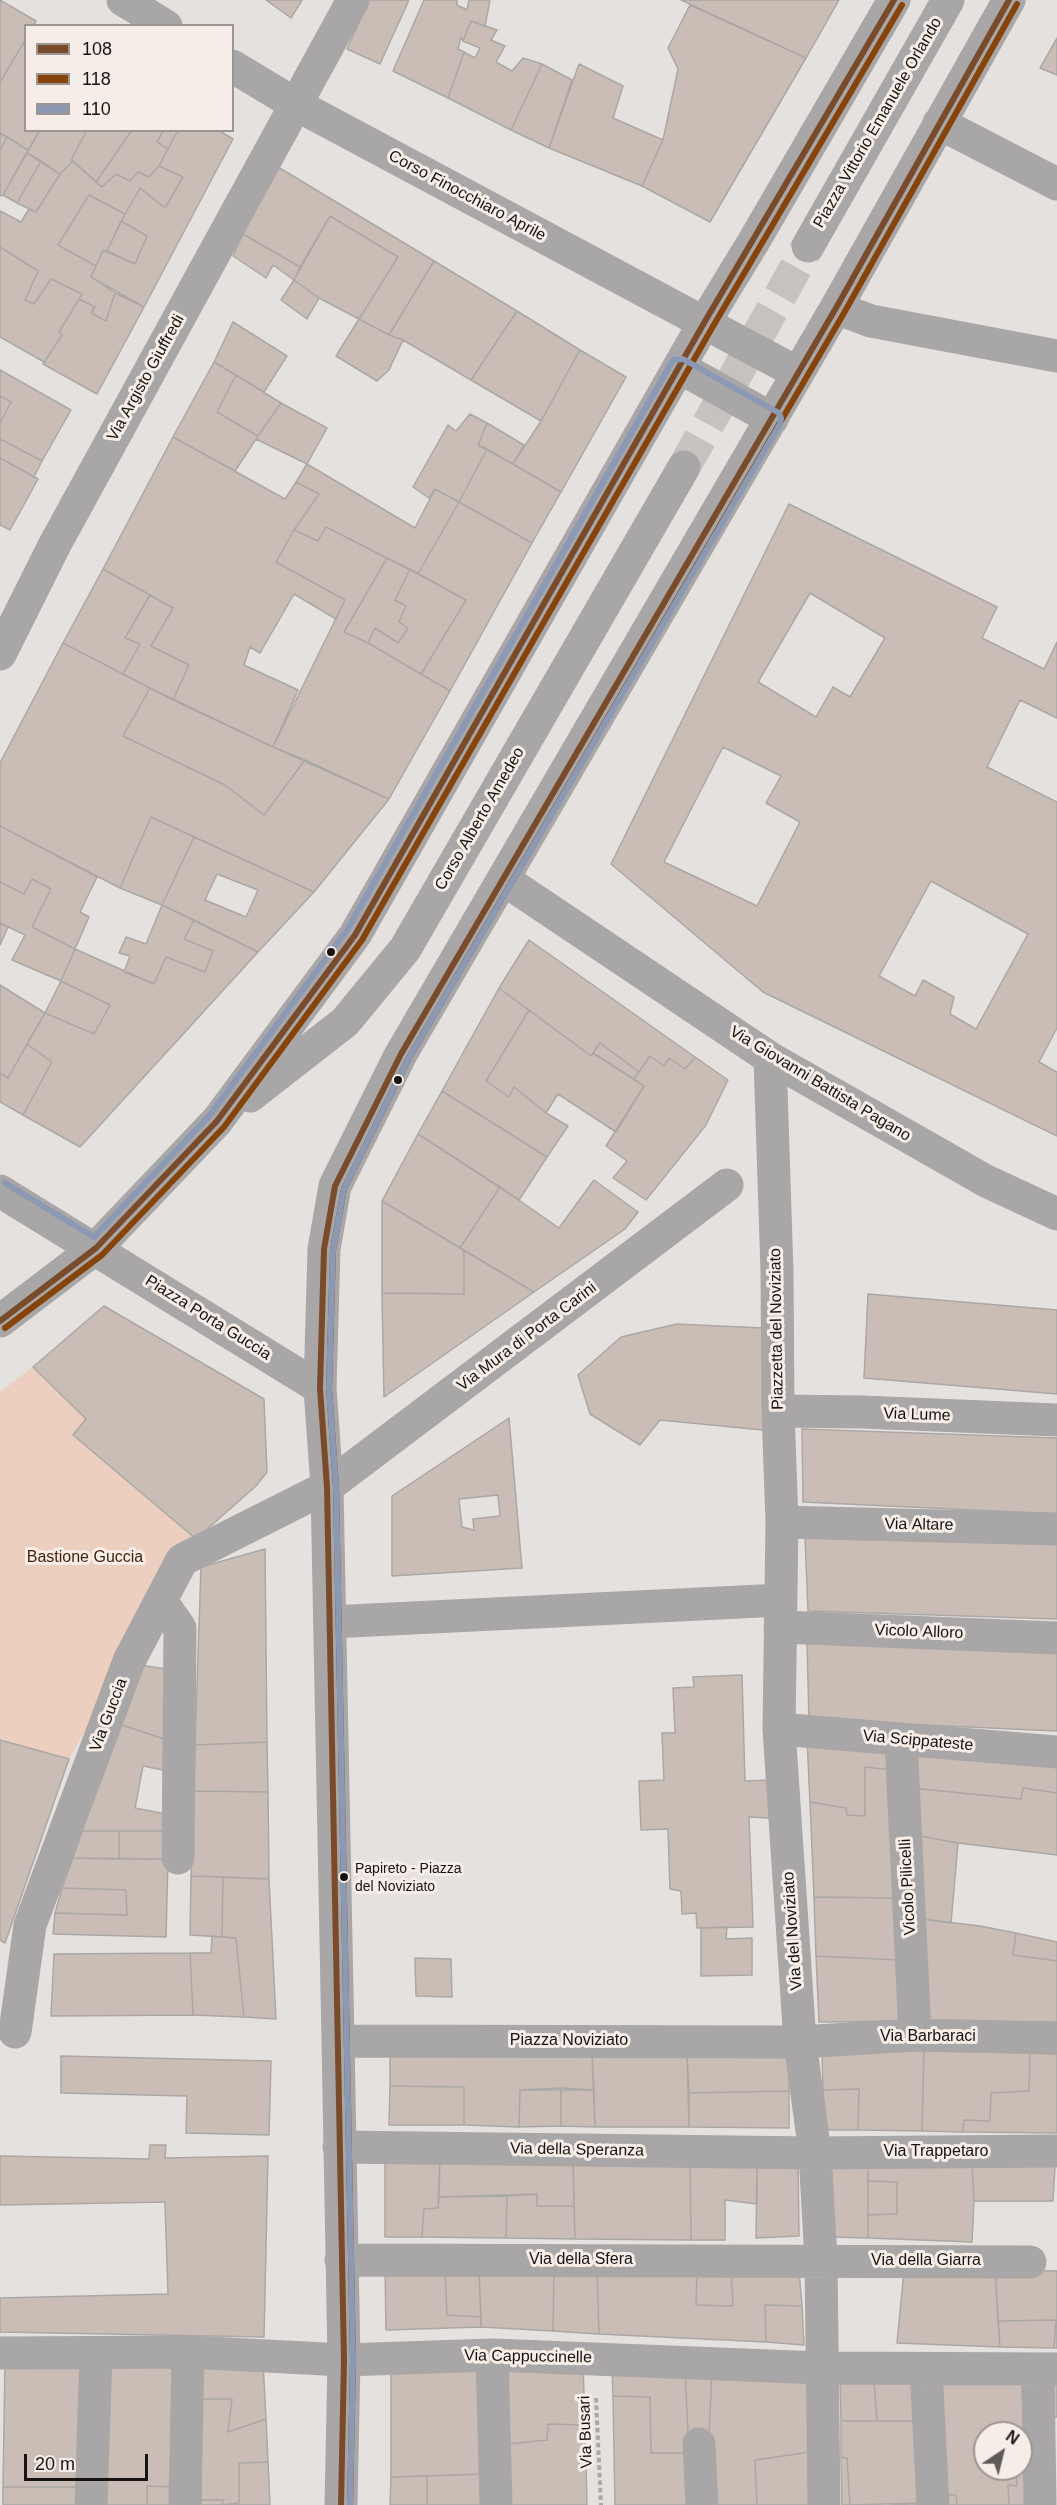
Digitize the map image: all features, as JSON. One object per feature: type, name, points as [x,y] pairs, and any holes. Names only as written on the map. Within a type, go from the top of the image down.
[{"type":"street","points":[[123,0],[163,24]]},
{"type":"street","name":"Via Argisto Giuffredi","points":[[0,654],[54,546],[353,0]]},
{"type":"street","points":[[704,323],[894,0]]},
{"type":"street","name":"Piazza Vittorio Emanuele Orlando","points":[[808,246],[948,0]]},
{"type":"street","points":[[341,2505],[344,2360],[327,1488],[320,1388],[324,1249],[335,1186],[401,1054],[836,309],[1009,0]]},
{"type":"street","name":"Corso Finocchiaro Aprile","points":[[234,67],[294,104],[798,373]]},
{"type":"street","points":[[939,123],[1057,184]]},
{"type":"street","points":[[836,309],[871,321],[1057,356]]},
{"type":"street","name":"Corso Alberto Amedeo","points":[[0,1321],[96,1248],[217,1121],[355,935],[704,323]]},
{"type":"street","points":[[679,367],[772,419]]},
{"type":"street","name":"Corso Alberto Amedeo","points":[[217,1121],[345,1022],[405,949],[684,467]]},
{"type":"street","name":"Via Giovanni Battista Pagano","points":[[503,879],[770,1058],[986,1181],[1057,1214]]},
{"type":"street","name":"Piazzetta del Noviziato","points":[[770,1058],[782,1522],[781,1613]]},
{"type":"street","name":"Via Mura di Porta Carini","points":[[327,1488],[727,1185]]},
{"type":"street","name":"Piazza Porta Guccia","points":[[0,1191],[320,1388]]},
{"type":"street","name":"Via Lume","points":[[778,1411],[1057,1420]]},
{"type":"street","name":"Via Guccia","points":[[15,2032],[30,1925],[129,1661],[182,1560],[327,1488]]},
{"type":"street","name":"Via Altare","points":[[782,1522],[1057,1529]]},
{"type":"street","points":[[161,1601],[180,1628],[178,1858]]},
{"type":"street","points":[[330,1622],[781,1613]]},
{"type":"street","name":"Vicolo Alloro","points":[[781,1613],[1057,1638]]},
{"type":"street","name":"Via del Noviziato","points":[[781,1613],[779,1729],[800,2042],[815,2153],[821,2260],[824,2505]]},
{"type":"street","name":"Via Scippateste","points":[[779,1729],[1057,1752]]},
{"type":"street","name":"Vicolo Pilicelli","points":[[901,1740],[915,2035]]},
{"type":"street","name":"Via Barbaraci","points":[[800,2042],[915,2035],[1057,2038]]},
{"type":"street","name":"Piazza Noviziato","points":[[338,2041],[800,2042]]},
{"type":"street","name":"Via della Speranza","points":[[339,2147],[815,2153]]},
{"type":"street","name":"Via Trappetaro","points":[[815,2153],[1057,2151]]},
{"type":"street","name":"Via della Sfera","points":[[341,2260],[821,2260]]},
{"type":"street","name":"Via della Giarra","points":[[821,2260],[1030,2262]]},
{"type":"street","points":[[185,2505],[188,2352]]},
{"type":"street","name":"Via Cappuccinelle","points":[[0,2353],[188,2352],[344,2360],[492,2355],[821,2368],[1047,2369]]},
{"type":"street","points":[[91,2505],[96,2353]]},
{"type":"street","points":[[492,2355],[496,2505]]},
{"type":"street","points":[[926,2369],[933,2505]]},
{"type":"street","points":[[1040,2505],[1047,2369]]},
{"type":"street","points":[[699,2444],[702,2505]]},
{"type":"path","name":"Via Busari","points":[[595,2358],[601,2505]]},
{"type":"green space","name":"Bastione Guccia","points":[[33,1367],[86,1419],[73,1435],[196,1539],[69,1759],[0,1740],[0,1392]]},
{"type":"building","points":[[0,0],[36,21],[35,24],[24,24],[24,42],[0,82]]},
{"type":"building","points":[[266,0],[302,0],[291,18]]},
{"type":"building","points":[[369,0],[409,0],[380,64],[347,49]]},
{"type":"building","points":[[424,0],[457,0],[457,5],[467,10],[469,0],[490,0],[485,26],[471,21],[463,41],[461,37],[458,49],[464,52],[448,98],[393,71]]},
{"type":"building","points":[[681,0],[839,0],[806,58]]},
{"type":"building","points":[[690,5],[806,58],[710,222],[642,186],[663,140],[678,69],[668,48]]},
{"type":"building","points":[[471,21],[497,30],[491,40],[505,46],[496,62],[512,71],[523,58],[542,64],[511,130],[448,98],[464,52],[475,58],[480,48],[463,41]]},
{"type":"building","points":[[1057,38],[1057,75],[1040,68]]},
{"type":"building","points":[[24,42],[24,132],[39,132],[28,150],[0,133],[0,82]]},
{"type":"building","points":[[542,64],[572,80],[549,148],[511,130]]},
{"type":"building","points":[[579,64],[623,86],[613,118],[663,140],[642,186],[549,148]]},
{"type":"building","points":[[39,132],[86,132],[71,160],[73,161],[60,174],[27,153]]},
{"type":"building","points":[[86,132],[131,132],[96,182],[71,160]]},
{"type":"building","points":[[131,132],[163,132],[157,142],[168,149],[159,166],[149,177],[138,172],[130,181],[116,174],[102,187],[96,182]]},
{"type":"building","points":[[163,132],[177,132],[168,149],[157,142]]},
{"type":"building","points":[[177,132],[221,132],[233,139],[144,307],[91,277],[103,250],[135,264],[147,236],[121,221],[140,188],[165,208],[183,177],[159,166]]},
{"type":"building","points":[[0,133],[7,137],[0,150]]},
{"type":"building","points":[[7,137],[28,150],[3,195],[0,196],[0,150]]},
{"type":"building","points":[[27,153],[41,161],[17,203],[3,195]]},
{"type":"building","points":[[41,161],[60,174],[36,212],[17,203]]},
{"type":"building","points":[[73,161],[102,187],[116,174],[130,181],[138,172],[149,177],[159,166],[183,177],[165,208],[140,188],[125,214],[89,195],[58,245],[96,266],[91,277],[115,293],[106,321],[91,313],[95,307],[79,299],[82,294],[51,279],[34,304],[25,300],[38,271],[0,247],[0,211],[21,222],[29,209],[36,212],[60,174]]},
{"type":"building","points":[[278,167],[434,261],[389,335],[359,319],[398,257],[330,216],[300,267],[243,234]]},
{"type":"building","points":[[89,195],[125,214],[107,251],[103,250],[96,266],[58,245]]},
{"type":"building","points":[[330,216],[398,257],[359,319],[319,298],[294,280]]},
{"type":"building","points":[[121,221],[147,236],[135,264],[107,251]]},
{"type":"building","points":[[243,234],[300,267],[294,280],[273,265],[266,278],[233,256]]},
{"type":"building","points":[[0,247],[38,271],[25,300],[34,304],[51,279],[82,294],[59,332],[62,335],[43,364],[44,362],[0,337]]},
{"type":"building","points":[[434,261],[517,311],[471,380],[403,340],[389,335]]},
{"type":"building","points":[[294,280],[319,298],[307,319],[281,300]]},
{"type":"building","points":[[115,293],[144,307],[97,394],[43,364],[62,335],[59,332],[79,299],[95,307],[91,313],[106,321]]},
{"type":"building","points":[[517,311],[580,350],[541,421],[471,380]]},
{"type":"building","points":[[359,319],[403,340],[389,370],[377,381],[336,356]]},
{"type":"building","points":[[233,322],[287,356],[264,392],[214,362]]},
{"type":"building","points":[[580,350],[626,377],[561,492],[513,464],[541,421]]},
{"type":"building","points":[[214,362],[236,375],[217,412],[258,436],[235,471],[173,437]]},
{"type":"building","points":[[0,370],[71,410],[42,461],[0,439],[0,423],[11,402],[0,396]]},
{"type":"building","points":[[236,375],[281,403],[258,436],[217,412]]},
{"type":"building","points":[[0,396],[11,402],[0,423]]},
{"type":"building","points":[[281,403],[327,428],[307,464],[256,439]]},
{"type":"building","points":[[470,414],[487,423],[478,445],[487,449],[459,502],[435,489],[429,498],[413,487],[448,425],[456,431]]},
{"type":"building","points":[[487,423],[524,445],[513,464],[478,445]]},
{"type":"building","points":[[173,437],[285,499],[296,482],[319,494],[294,530],[276,562],[345,600],[336,619],[294,594],[260,653],[250,647],[244,665],[298,690],[273,747],[173,700],[189,665],[151,646],[173,608],[103,569]]},
{"type":"building","points":[[0,439],[42,461],[34,477],[0,458]]},
{"type":"building","points":[[487,449],[561,492],[532,543],[459,502]]},
{"type":"building","points":[[0,458],[38,479],[10,530],[0,525]]},
{"type":"building","points":[[307,464],[415,528],[435,489],[459,502],[418,574],[326,527],[318,541],[294,530],[319,494],[296,482]]},
{"type":"building","points":[[459,502],[532,543],[450,691],[421,674],[466,600],[418,574]]},
{"type":"building","points":[[789,504],[997,607],[982,638],[1044,669],[1057,642],[1057,718],[1020,700],[987,767],[1057,802],[1057,1028],[1039,1062],[1057,1072],[1057,1136],[763,992],[611,864]],"holes":[[[810,593],[885,638],[850,697],[833,687],[816,717],[758,682]],[[723,747],[781,776],[766,803],[800,822],[757,906],[664,862]],[[931,881],[1028,934],[976,1029],[950,1014],[954,997],[923,980],[915,996],[879,976]]]},
{"type":"building","points":[[326,527],[387,558],[344,632],[368,643],[450,691],[389,799],[273,747],[345,600],[276,562],[294,530],[318,541]]},
{"type":"building","points":[[387,558],[410,569],[395,600],[406,606],[399,622],[408,628],[398,643],[375,628],[368,643],[344,632]]},
{"type":"building","points":[[103,569],[150,595],[125,638],[140,644],[123,674],[63,643]]},
{"type":"building","points":[[410,569],[466,600],[421,674],[368,643],[375,628],[398,643],[408,628],[399,622],[406,606],[395,600]]},
{"type":"building","points":[[150,595],[173,608],[151,646],[189,665],[173,700],[123,674],[140,644],[125,638]]},
{"type":"building","points":[[63,643],[150,688],[123,736],[225,785],[264,815],[305,760],[389,799],[314,892],[151,817],[120,888],[0,826],[0,763]]},
{"type":"building","points":[[150,688],[305,760],[264,815],[225,785],[123,736]]},
{"type":"building","points":[[151,817],[194,837],[162,905],[120,888]]},
{"type":"building","points":[[0,826],[97,877],[80,912],[89,917],[75,949],[32,927],[51,889],[32,879],[24,894],[0,882]]},
{"type":"building","points":[[194,837],[314,892],[258,952],[162,905]],"holes":[[[217,874],[258,890],[246,917],[205,900]]]},
{"type":"building","points":[[32,879],[51,889],[32,927],[75,949],[61,981],[12,960],[25,935],[0,923],[0,882],[24,894]]},
{"type":"building","points":[[162,905],[194,920],[184,939],[213,951],[205,972],[166,957],[154,984],[124,972],[130,956],[119,953],[126,937],[146,944]]},
{"type":"building","points":[[194,920],[258,952],[80,1147],[23,1115],[52,1062],[27,1044],[45,1013],[94,1034],[110,1005],[61,981],[75,949],[154,984],[166,957],[205,972],[213,951],[184,939]]},
{"type":"building","points":[[0,923],[8,927],[0,945]]},
{"type":"building","points":[[529,940],[695,1057],[685,1069],[669,1058],[664,1066],[650,1056],[639,1072],[600,1043],[591,1056],[499,988]]},
{"type":"building","points":[[61,981],[110,1005],[94,1034],[45,1013]]},
{"type":"building","points":[[0,985],[45,1013],[8,1078],[0,1073]]},
{"type":"building","points":[[499,988],[529,1010],[486,1081],[509,1097],[514,1087],[546,1113],[568,1126],[547,1157],[442,1091]]},
{"type":"building","points":[[529,1010],[591,1056],[593,1053],[644,1086],[616,1132],[558,1094],[546,1113],[514,1087],[509,1097],[486,1081]]},
{"type":"building","points":[[600,1043],[639,1072],[634,1079],[593,1053]]},
{"type":"building","points":[[27,1044],[52,1062],[23,1115],[0,1102],[0,1073],[8,1078]]},
{"type":"building","points":[[650,1056],[664,1066],[669,1058],[685,1069],[695,1057],[728,1080],[706,1125],[646,1200],[613,1178],[627,1161],[606,1146],[644,1086],[634,1079]]},
{"type":"building","points":[[442,1091],[547,1157],[519,1200],[418,1134]]},
{"type":"building","points":[[418,1134],[500,1187],[460,1248],[382,1201]]},
{"type":"building","points":[[594,1180],[638,1212],[625,1229],[534,1292],[460,1248],[500,1187],[559,1228]]},
{"type":"building","points":[[382,1201],[464,1250],[464,1294],[382,1293]]},
{"type":"building","points":[[464,1250],[534,1292],[384,1397],[382,1293],[464,1294]]},
{"type":"building","points":[[868,1294],[1057,1310],[1057,1394],[864,1378]]},
{"type":"building","points":[[104,1306],[264,1399],[267,1472],[256,1486],[196,1539],[73,1435],[86,1419],[33,1367]]},
{"type":"building","points":[[677,1324],[763,1328],[763,1430],[660,1420],[640,1445],[590,1414],[578,1375],[621,1337]]},
{"type":"building","points":[[509,1418],[522,1568],[392,1576],[392,1496]],"holes":[[[498,1495],[500,1516],[473,1519],[474,1530],[462,1527],[459,1499]]]},
{"type":"building","points":[[802,1429],[1057,1438],[1057,1514],[803,1502]]},
{"type":"building","points":[[805,1537],[1057,1544],[1057,1619],[808,1611]]},
{"type":"building","points":[[265,1549],[267,1742],[195,1745],[201,1567]]},
{"type":"building","points":[[807,1642],[1057,1650],[1057,1731],[809,1720]]},
{"type":"building","points":[[139,1665],[173,1670],[173,1742],[119,1724]]},
{"type":"building","points":[[742,1675],[745,1781],[769,1780],[769,1818],[749,1817],[753,1927],[697,1928],[696,1913],[682,1914],[681,1891],[670,1889],[668,1829],[641,1830],[639,1781],[664,1780],[662,1733],[675,1733],[673,1688],[694,1687],[693,1677]]},
{"type":"building","points":[[119,1724],[173,1742],[168,1771],[143,1766],[135,1808],[166,1814],[168,1831],[82,1831]]},
{"type":"building","points":[[807,1739],[890,1747],[891,1770],[865,1767],[865,1816],[847,1815],[846,1808],[810,1802]]},
{"type":"building","points":[[0,1740],[69,1759],[5,1943],[0,1940]]},
{"type":"building","points":[[267,1742],[268,1792],[194,1791],[195,1745]]},
{"type":"building","points":[[913,1751],[1057,1764],[1057,1793],[1023,1788],[1021,1799],[912,1788]]},
{"type":"building","points":[[865,1767],[891,1770],[897,1898],[814,1897],[810,1802],[846,1808],[847,1815],[865,1816]]},
{"type":"building","points":[[912,1788],[1021,1799],[1023,1788],[1057,1793],[1057,1855],[958,1843],[915,1835]]},
{"type":"building","points":[[194,1791],[268,1792],[269,1879],[191,1876]]},
{"type":"building","points":[[82,1831],[119,1831],[119,1859],[73,1858]]},
{"type":"building","points":[[119,1831],[168,1831],[168,1859],[119,1859]]},
{"type":"building","points":[[915,1835],[958,1843],[951,1923],[922,1919]]},
{"type":"building","points":[[73,1858],[168,1859],[166,1937],[53,1934],[55,1913],[127,1915],[126,1890],[62,1888]]},
{"type":"building","points":[[191,1876],[223,1877],[222,1937],[190,1935]]},
{"type":"building","points":[[223,1877],[269,1879],[276,2019],[244,2017],[236,1938],[222,1937]]},
{"type":"building","points":[[62,1888],[126,1890],[127,1915],[55,1913]]},
{"type":"building","points":[[814,1897],[897,1898],[900,1960],[816,1956]]},
{"type":"building","points":[[922,1919],[1016,1933],[1013,1955],[1057,1961],[1057,2022],[924,2023]]},
{"type":"building","points":[[727,1927],[726,1939],[752,1938],[752,1975],[701,1976],[701,1928]]},
{"type":"building","points":[[1016,1933],[1057,1942],[1057,1961],[1013,1955]]},
{"type":"building","points":[[212,1936],[236,1938],[244,2017],[193,2015],[190,1953],[211,1953]]},
{"type":"building","points":[[190,1953],[193,2015],[51,2016],[54,1954]]},
{"type":"building","points":[[816,1956],[900,1960],[903,2021],[819,2022]]},
{"type":"building","points":[[415,1958],[451,1959],[452,1997],[416,1996]]},
{"type":"building","points":[[924,2050],[922,2131],[858,2130],[859,2089],[823,2090],[822,2055]]},
{"type":"building","points":[[924,2050],[1030,2053],[1029,2091],[991,2093],[990,2121],[964,2120],[963,2132],[922,2131]]},
{"type":"building","points":[[789,2051],[789,2091],[689,2093],[687,2054]]},
{"type":"building","points":[[1030,2053],[1057,2054],[1057,2133],[963,2132],[964,2120],[990,2121],[991,2093],[1029,2091]]},
{"type":"building","points":[[592,2054],[687,2054],[689,2127],[595,2127]]},
{"type":"building","points":[[592,2054],[594,2090],[520,2090],[519,2127],[464,2125],[464,2087],[390,2086],[390,2055]]},
{"type":"building","points":[[61,2056],[271,2061],[269,2135],[186,2133],[187,2096],[61,2093]]},
{"type":"building","points":[[390,2086],[464,2087],[464,2125],[389,2125]]},
{"type":"building","points":[[561,2088],[561,2126],[519,2127],[520,2090]]},
{"type":"building","points":[[561,2088],[594,2090],[595,2127],[561,2126]]},
{"type":"building","points":[[859,2089],[858,2130],[823,2130],[823,2090]]},
{"type":"building","points":[[789,2091],[789,2128],[689,2127],[689,2093]]},
{"type":"building","points":[[150,2145],[166,2145],[165,2158],[268,2156],[264,2337],[0,2332],[0,2298],[168,2294],[165,2202],[0,2205],[0,2156],[149,2159]]},
{"type":"building","points":[[385,2156],[440,2156],[438,2208],[424,2209],[422,2237],[385,2237]]},
{"type":"building","points":[[440,2156],[573,2156],[574,2206],[537,2206],[537,2194],[439,2197]]},
{"type":"building","points":[[573,2156],[690,2159],[691,2240],[575,2239]]},
{"type":"building","points":[[690,2159],[757,2161],[757,2204],[725,2200],[725,2240],[691,2240]]},
{"type":"building","points":[[757,2161],[798,2162],[799,2236],[756,2238]]},
{"type":"building","points":[[829,2164],[868,2165],[868,2238],[832,2237]]},
{"type":"building","points":[[868,2165],[972,2165],[974,2201],[972,2242],[868,2238],[868,2215],[897,2214],[897,2182],[868,2181]]},
{"type":"building","points":[[972,2165],[1055,2166],[1053,2201],[974,2201]]},
{"type":"building","points":[[868,2181],[897,2182],[897,2214],[868,2215]]},
{"type":"building","points":[[537,2194],[537,2206],[574,2206],[575,2239],[506,2238],[507,2196]]},
{"type":"building","points":[[507,2196],[506,2238],[422,2237],[424,2209],[438,2208],[439,2197]]},
{"type":"building","points":[[385,2267],[445,2268],[447,2315],[481,2317],[481,2327],[386,2330]]},
{"type":"building","points":[[445,2268],[479,2268],[481,2317],[447,2315]]},
{"type":"building","points":[[479,2268],[554,2270],[553,2331],[481,2327]]},
{"type":"building","points":[[554,2270],[597,2270],[599,2334],[553,2331]]},
{"type":"building","points":[[597,2270],[697,2270],[696,2305],[733,2306],[731,2270],[799,2270],[802,2306],[765,2305],[766,2342],[599,2334]]},
{"type":"building","points":[[697,2270],[731,2270],[733,2306],[696,2305]]},
{"type":"building","points":[[995,2270],[1000,2347],[897,2343],[904,2271]]},
{"type":"building","points":[[995,2270],[1057,2271],[1057,2348],[1054,2348],[1056,2320],[998,2321]]},
{"type":"building","points":[[765,2305],[802,2306],[804,2345],[766,2342]]},
{"type":"building","points":[[1056,2320],[1054,2348],[1000,2347],[998,2321]]},
{"type":"building","points":[[89,2360],[88,2487],[3,2487],[5,2361]]},
{"type":"building","points":[[104,2362],[179,2362],[179,2487],[147,2486],[147,2505],[106,2505]]},
{"type":"building","points":[[199,2362],[263,2363],[266,2419],[228,2432],[232,2399],[200,2399]]},
{"type":"building","points":[[481,2364],[484,2474],[391,2477],[391,2365]]},
{"type":"building","points":[[583,2365],[585,2425],[548,2424],[547,2440],[508,2444],[505,2367]]},
{"type":"building","points":[[612,2367],[685,2371],[689,2453],[651,2453],[650,2397],[613,2396]]},
{"type":"building","points":[[685,2371],[712,2373],[709,2434],[688,2435]]},
{"type":"building","points":[[712,2373],[810,2379],[811,2452],[755,2460],[757,2505],[714,2505],[709,2434]]},
{"type":"building","points":[[840,2379],[874,2380],[877,2421],[841,2421]]},
{"type":"building","points":[[874,2380],[917,2381],[918,2421],[877,2421]]},
{"type":"building","points":[[938,2383],[1022,2383],[1023,2421],[973,2421],[973,2481],[1017,2481],[1017,2486],[1008,2485],[1009,2505],[957,2505],[956,2495],[943,2495]]},
{"type":"building","points":[[1045,2385],[1057,2385],[1057,2417],[1047,2418]]},
{"type":"building","points":[[613,2396],[650,2397],[651,2453],[689,2453],[693,2505],[615,2505]]},
{"type":"building","points":[[200,2399],[232,2399],[228,2432],[266,2419],[268,2462],[239,2463],[239,2503],[222,2505],[223,2500],[201,2500]]},
{"type":"building","points":[[841,2421],[918,2421],[921,2503],[850,2505],[847,2458],[841,2457]]},
{"type":"building","points":[[548,2424],[585,2425],[587,2505],[511,2505],[508,2444],[547,2440]]},
{"type":"building","points":[[811,2452],[812,2505],[757,2505],[755,2460]]},
{"type":"building","points":[[841,2457],[847,2458],[850,2505],[842,2505]]},
{"type":"building","points":[[268,2462],[270,2505],[231,2505],[239,2503],[239,2463]]},
{"type":"building","points":[[484,2474],[484,2505],[427,2505],[427,2476]]},
{"type":"building","points":[[427,2476],[427,2505],[390,2505],[391,2477]]},
{"type":"building","points":[[1017,2481],[1024,2481],[1025,2505],[1009,2505],[1008,2485],[1017,2486]]},
{"type":"building","points":[[147,2486],[179,2487],[179,2505],[147,2505]]},
{"type":"building","points":[[3,2487],[88,2487],[88,2505],[3,2505]]},
{"type":"building","points":[[943,2495],[956,2495],[957,2505],[944,2505]]},
{"type":"building","points":[[201,2500],[223,2500],[222,2505],[201,2505]]},
{"type":"building","points":[[921,2503],[921,2505],[887,2504]]},
{"type":"tunnel","points":[[684,467],[808,246]]},
{"type":"transit line","name":"108","points":[[0,1321],[96,1248],[217,1121],[355,935],[704,323],[894,0]]},
{"type":"transit line","name":"108","points":[[341,2505],[344,2360],[327,1487],[320,1388],[324,1249],[335,1186],[401,1054],[836,308],[1009,0]]},
{"type":"transit line","name":"118","points":[[350,2505],[353,2360],[336,1487],[329,1388],[333,1250],[344,1189],[409,1058],[844,313],[1017,4]]},
{"type":"transit line","name":"118","points":[[5,1328],[102,1255],[224,1127],[362,940],[712,328],[902,5]]},
{"type":"transit line","name":"110","points":[[5,1183],[94,1237],[210,1115],[347,930],[673,360],[683,359],[779,413],[780,424],[409,1058],[344,1189],[333,1250],[329,1388],[336,1487],[353,2360],[350,2505]]},
{"type":"place","name":"Papireto - Piazza del Noviziato","points":[[344,1877]]}]
